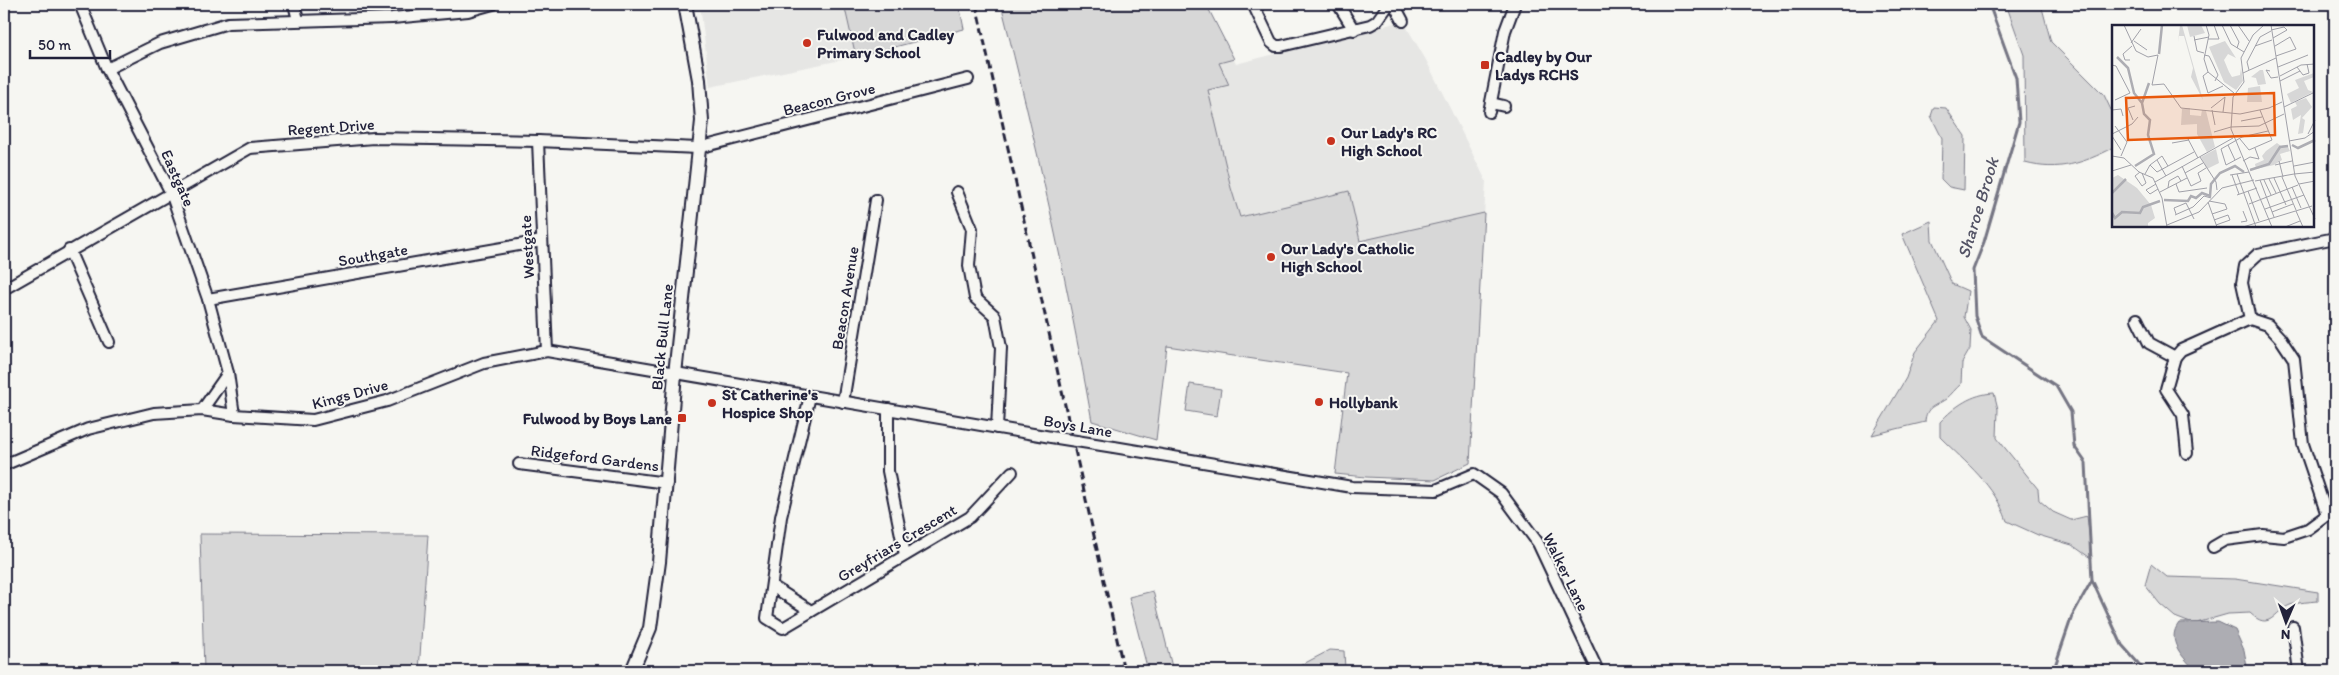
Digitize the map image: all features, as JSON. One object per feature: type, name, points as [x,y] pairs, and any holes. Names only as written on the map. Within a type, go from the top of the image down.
[{"type":"street","name":"Eastgate","points":[[80,4],[107,69],[171,193],[208,299],[228,373],[234,414]]},
{"type":"street","points":[[294,4],[298,20]]},
{"type":"street","points":[[107,69],[160,43],[228,24],[392,18],[468,11],[493,4]]},
{"type":"street","name":"Black Bull Lane","points":[[632,671],[650,628],[660,562],[675,374],[702,121],[699,80],[685,4]]},
{"type":"street","points":[[1253,4],[1271,42],[1276,46],[1289,45],[1354,30],[1377,21],[1389,4]]},
{"type":"street","points":[[1338,4],[1354,30]]},
{"type":"street","points":[[1394,4],[1403,21]]},
{"type":"street","points":[[1504,106],[1490,107],[1505,31],[1514,4]]},
{"type":"street","name":"Beacon Grove","points":[[698,148],[968,79]]},
{"type":"street","name":"Regent Drive","points":[[4,289],[69,250],[250,148],[374,138],[698,148]]},
{"type":"street","name":"Westgate","points":[[538,142],[547,351]]},
{"type":"street","points":[[957,192],[972,229],[969,266],[975,298],[994,316],[1001,348],[997,428]]},
{"type":"street","name":"Beacon Avenue","points":[[843,402],[876,200]]},
{"type":"street","points":[[2250,319],[2242,282],[2245,266],[2258,254],[2335,238]]},
{"type":"street","name":"Southgate","points":[[208,299],[542,241]]},
{"type":"street","points":[[69,250],[109,342]]},
{"type":"street","points":[[2137,319],[2149,343],[2175,357]]},
{"type":"street","points":[[2187,453],[2183,415],[2166,389],[2175,357],[2181,350],[2250,319],[2268,325],[2280,338],[2294,360],[2303,444],[2327,515],[2308,529],[2284,537],[2262,536],[2225,540],[2213,547]]},
{"type":"street","name":"Kings Drive","points":[[4,465],[88,430],[154,413],[202,410],[312,420],[387,401],[484,363],[547,351],[675,374]]},
{"type":"street","points":[[202,410],[228,373]]},
{"type":"street","name":"Boys Lane","points":[[675,374],[1352,487],[1436,490],[1474,474]]},
{"type":"street","name":"Greyfriars Crescent","points":[[810,396],[780,517],[768,618],[783,628],[970,517],[1012,472]]},
{"type":"street","points":[[888,409],[888,471],[905,555]]},
{"type":"street","name":"Ridgeford Gardens","points":[[519,464],[667,483]]},
{"type":"street","name":"Walker Lane","points":[[1474,474],[1501,493],[1538,543],[1598,671]]},
{"type":"street","points":[[772,586],[812,611]]},
{"type":"street","points":[[2293,627],[2299,671]]},
{"type":"shaded area","name":"Fulwood and Cadley Primary School","points":[[700,4],[959,4],[964,29],[856,57],[710,87]]},
{"type":"shaded area","points":[[844,4],[959,4],[964,29],[856,57]]},
{"type":"shaded area","name":"Our Lady's Catholic High School","points":[[1001,4],[1206,4],[1236,64],[1403,21],[1426,60],[1486,181],[1470,463],[1435,480],[1335,474],[1347,373],[1167,346],[1156,440],[1092,421],[1071,300],[1024,94]]},
{"type":"shaded area","name":"Our Lady's Catholic High School","points":[[1001,4],[1206,4],[1234,59],[1219,63],[1229,85],[1208,90],[1231,188],[1240,217],[1349,191],[1360,241],[1484,213],[1470,463],[1435,480],[1335,474],[1347,373],[1167,346],[1156,440],[1092,421],[1050,211]]},
{"type":"shaded area","points":[[2006,4],[2041,4],[2051,42],[2104,95],[2112,112],[2112,148],[2081,162],[2060,166],[2037,166],[2025,163],[2024,55]]},
{"type":"shaded area","points":[[1934,107],[1946,108],[1965,136],[1964,190],[1949,187],[1941,179],[1942,138],[1931,116]]},
{"type":"shaded area","points":[[1931,221],[1932,240],[1952,284],[1968,291],[1964,317],[1971,330],[1970,349],[1962,363],[1961,384],[1946,399],[1929,410],[1925,422],[1872,435],[1906,378],[1915,352],[1939,321],[1902,234]]},
{"type":"shaded area","points":[[1190,384],[1221,389],[1217,416],[1186,411]]},
{"type":"shaded area","points":[[1994,393],[1998,409],[1997,438],[2038,489],[2039,500],[2053,512],[2071,520],[2087,516],[2092,559],[2072,545],[2038,535],[2007,521],[1995,496],[1987,485],[1940,437],[1940,422],[1952,411],[1971,398]]},
{"type":"shaded area","points":[[200,534],[428,535],[419,671],[204,671]]},
{"type":"shaded area","points":[[2151,564],[2167,577],[2235,579],[2318,592],[2318,601],[2290,605],[2267,621],[2262,621],[2250,613],[2228,614],[2193,624],[2175,617],[2160,604],[2145,585]]},
{"type":"shaded area","points":[[1153,591],[1173,671],[1148,671],[1129,597]]},
{"type":"shaded area","points":[[2218,622],[2235,630],[2244,650],[2248,671],[2196,671],[2178,649],[2174,636],[2179,623]]},
{"type":"shaded area","points":[[1330,650],[1344,651],[1345,669],[1342,671],[1290,671]]},
{"type":"waterway","name":"Sharoe Brook","points":[[1989,4],[2016,78],[2019,122],[1984,242],[1973,270],[1975,316],[1982,337],[2056,386],[2071,412],[2074,446],[2086,463],[2092,580],[2072,616],[2055,671]]},
{"type":"waterway","points":[[2092,580],[2122,645],[2145,671]]},
{"type":"railway","points":[[976,4],[1124,671]]},
{"type":"place","name":"Fulwood and Cadley Primary School","points":[[807,43]]},
{"type":"place","name":"Cadley by Our Ladys RCHS","points":[[1485,65]]},
{"type":"place","name":"Our Lady's RC High School","points":[[1331,141]]},
{"type":"place","name":"Our Lady's Catholic High School","points":[[1271,257]]},
{"type":"place","name":"Hollybank","points":[[1319,402]]},
{"type":"place","name":"St Catherine's Hospice Shop","points":[[712,403]]},
{"type":"place","name":"Fulwood by Boys Lane","points":[[682,418]]}]
